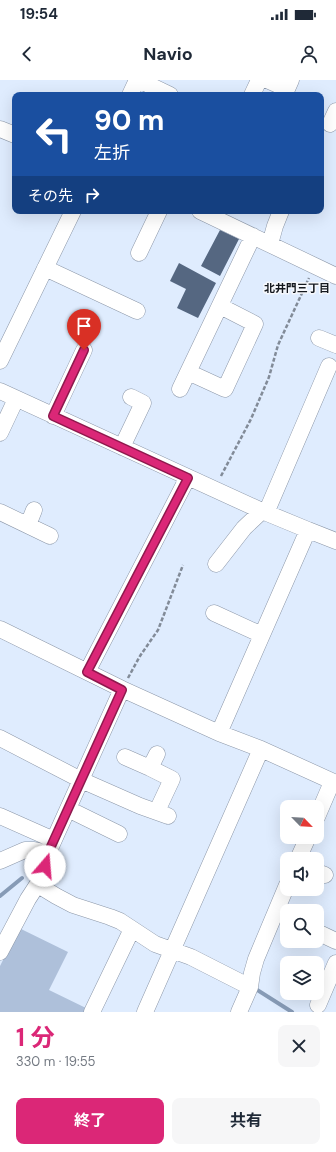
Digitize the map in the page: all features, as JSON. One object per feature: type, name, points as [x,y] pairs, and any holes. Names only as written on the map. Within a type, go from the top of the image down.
[{"type":"street","points":[[132,92],[138,80],[164,92]]},
{"type":"street","points":[[253,92],[259,80]]},
{"type":"street","points":[[267,80],[286,89],[291,80]]},
{"type":"street","points":[[0,129],[12,134]]},
{"type":"street","points":[[0,361],[72,214]]},
{"type":"street","points":[[139,253],[158,214]]},
{"type":"street","points":[[206,214],[336,276]]},
{"type":"street","points":[[270,244],[280,214]]},
{"type":"street","points":[[180,388],[253,236]]},
{"type":"street","points":[[45,268],[137,311]]},
{"type":"street","points":[[188,372],[225,389],[255,324],[220,306]]},
{"type":"street","points":[[53,416],[84,350]]},
{"type":"street","points":[[226,559],[244,528],[264,512],[300,451],[325,390],[329,366]]},
{"type":"street","points":[[0,391],[264,512],[336,541]]},
{"type":"street","points":[[122,447],[143,403],[131,397]]},
{"type":"street","points":[[2,439],[16,399]]},
{"type":"street","points":[[87,672],[188,478]]},
{"type":"street","points":[[0,512],[31,518],[50,536]]},
{"type":"street","points":[[219,733],[308,530]]},
{"type":"street","points":[[214,613],[262,635]]},
{"type":"street","points":[[0,629],[122,690],[219,733],[261,749],[334,783],[324,803]]},
{"type":"street","points":[[0,952],[28,899],[41,879],[51,846],[122,690]]},
{"type":"street","points":[[0,738],[81,780],[140,806],[163,814],[172,779],[154,761],[125,756]]},
{"type":"street","points":[[145,1012],[261,749]]},
{"type":"street","points":[[68,810],[119,834]]},
{"type":"street","points":[[0,816],[51,846]]},
{"type":"street","points":[[0,861],[24,850],[34,850],[51,846]]},
{"type":"street","points":[[38,884],[73,905],[110,917],[156,944],[191,957],[250,987]]},
{"type":"street","points":[[239,1012],[250,987],[256,959],[280,918]]},
{"type":"street","points":[[92,1012],[132,929]]},
{"type":"street","points":[[324,935],[336,941]]},
{"type":"street","points":[[318,1005],[336,963]]},
{"type":"path","points":[[215,489],[227,463],[251,419],[269,377],[278,346],[314,266]]},
{"type":"path","points":[[122,690],[140,656],[158,630],[183,565]]},
{"type":"shaded area","points":[[19,928],[68,952],[49,990],[88,1009],[87,1012],[0,1012],[0,966]]},
{"type":"building","points":[[220,230],[239,239],[220,276],[201,266]]},
{"type":"building","points":[[179,263],[216,283],[198,318],[177,308],[186,289],[170,281]]},
{"type":"waterway","points":[[0,896],[22,878]]},
{"type":"waterway","points":[[254,988],[292,1012]]},
{"type":"district","name":"北井門三丁目","points":[[297,288]]},
{"type":"route","points":[[45,866],[48,853],[122,690],[87,672],[188,478],[53,416],[84,350]]}]
